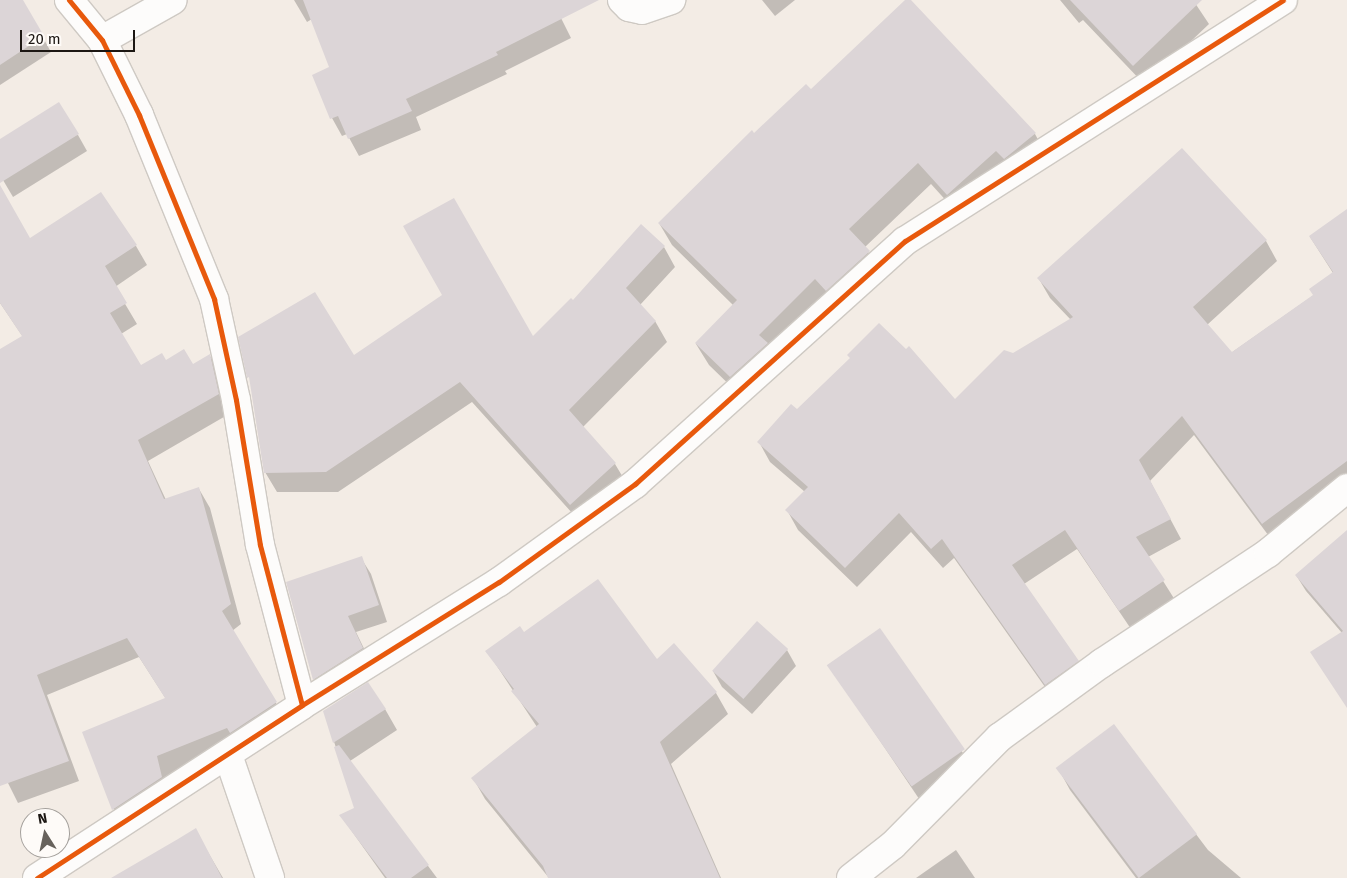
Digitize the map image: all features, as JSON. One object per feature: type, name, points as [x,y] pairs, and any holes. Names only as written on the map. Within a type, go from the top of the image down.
[{"type":"street","points":[[69,0],[102,40],[139,115],[214,299],[236,400],[260,545],[302,705]]},
{"type":"street","points":[[102,40],[173,0]]},
{"type":"street","points":[[622,0],[629,7],[642,10],[671,0]]},
{"type":"street","points":[[37,878],[302,705],[499,582],[635,484],[905,241],[1283,0]]},
{"type":"street","points":[[851,878],[893,845],[1000,737],[1102,663],[1268,553],[1347,488]]},
{"type":"street","points":[[228,755],[270,878]]},
{"type":"building","points":[[0,0],[23,0],[44,36],[0,65]]},
{"type":"building","points":[[303,0],[599,0],[496,52],[498,55],[406,99],[412,111],[348,139],[338,116],[330,119],[312,75],[329,67]]},
{"type":"building","points":[[905,0],[911,0],[1036,133],[1004,159],[996,151],[947,195],[918,163],[849,229],[870,251],[826,291],[815,279],[759,335],[768,343],[730,377],[695,343],[737,300],[658,223],[752,130],[754,133],[806,84],[811,89]]},
{"type":"building","points":[[1070,0],[1202,0],[1133,66]]},
{"type":"building","points":[[59,102],[79,134],[0,183],[0,139]]},
{"type":"building","points":[[1182,148],[1267,240],[1193,307],[1232,352],[1313,295],[1309,289],[1333,272],[1309,236],[1347,209],[1347,461],[1262,524],[1182,416],[1139,460],[1171,519],[1136,537],[1165,580],[1119,611],[1065,530],[1012,565],[1079,661],[1045,685],[942,539],[931,549],[899,513],[845,568],[785,510],[808,487],[757,442],[791,404],[797,409],[850,358],[847,355],[879,323],[906,349],[909,346],[955,399],[1004,350],[1013,353],[1073,317],[1037,278]]},
{"type":"building","points":[[0,185],[30,238],[101,192],[137,245],[105,266],[127,303],[110,313],[141,365],[162,353],[166,360],[184,349],[193,364],[210,354],[219,394],[138,440],[164,499],[199,487],[231,604],[222,611],[277,702],[230,733],[227,728],[157,756],[162,777],[112,810],[82,732],[165,698],[127,638],[37,675],[69,761],[0,786],[0,349],[22,336],[0,303]]},
{"type":"building","points":[[454,198],[533,336],[571,298],[573,300],[641,224],[665,246],[626,288],[656,321],[569,410],[616,463],[570,505],[460,382],[326,472],[264,473],[249,377],[247,378],[238,337],[315,292],[354,355],[442,295],[403,226]]},
{"type":"building","points":[[1347,530],[1347,708],[1310,652],[1343,631],[1295,575]]},
{"type":"building","points":[[362,556],[379,605],[348,616],[363,648],[313,680],[286,582]]},
{"type":"building","points":[[598,579],[657,659],[674,643],[717,692],[660,742],[720,878],[548,878],[543,866],[471,778],[539,724],[511,691],[514,689],[485,651],[520,626],[524,632]]},
{"type":"building","points":[[757,621],[788,649],[743,699],[712,671]]},
{"type":"building","points":[[880,628],[965,749],[912,787],[827,665]]},
{"type":"building","points":[[368,682],[386,709],[333,743],[323,711]]},
{"type":"building","points":[[1114,724],[1197,834],[1139,878],[1056,768]]},
{"type":"building","points":[[339,745],[429,865],[411,878],[387,878],[339,815],[354,808],[334,747]]},
{"type":"building","points":[[196,828],[222,878],[111,878],[178,839]]},
{"type":"cycle path","points":[[69,0],[102,40],[139,115],[214,299],[236,400],[260,545],[302,705]]},
{"type":"cycle path","points":[[37,878],[302,705],[499,582],[635,484],[905,241],[1283,0]]}]
